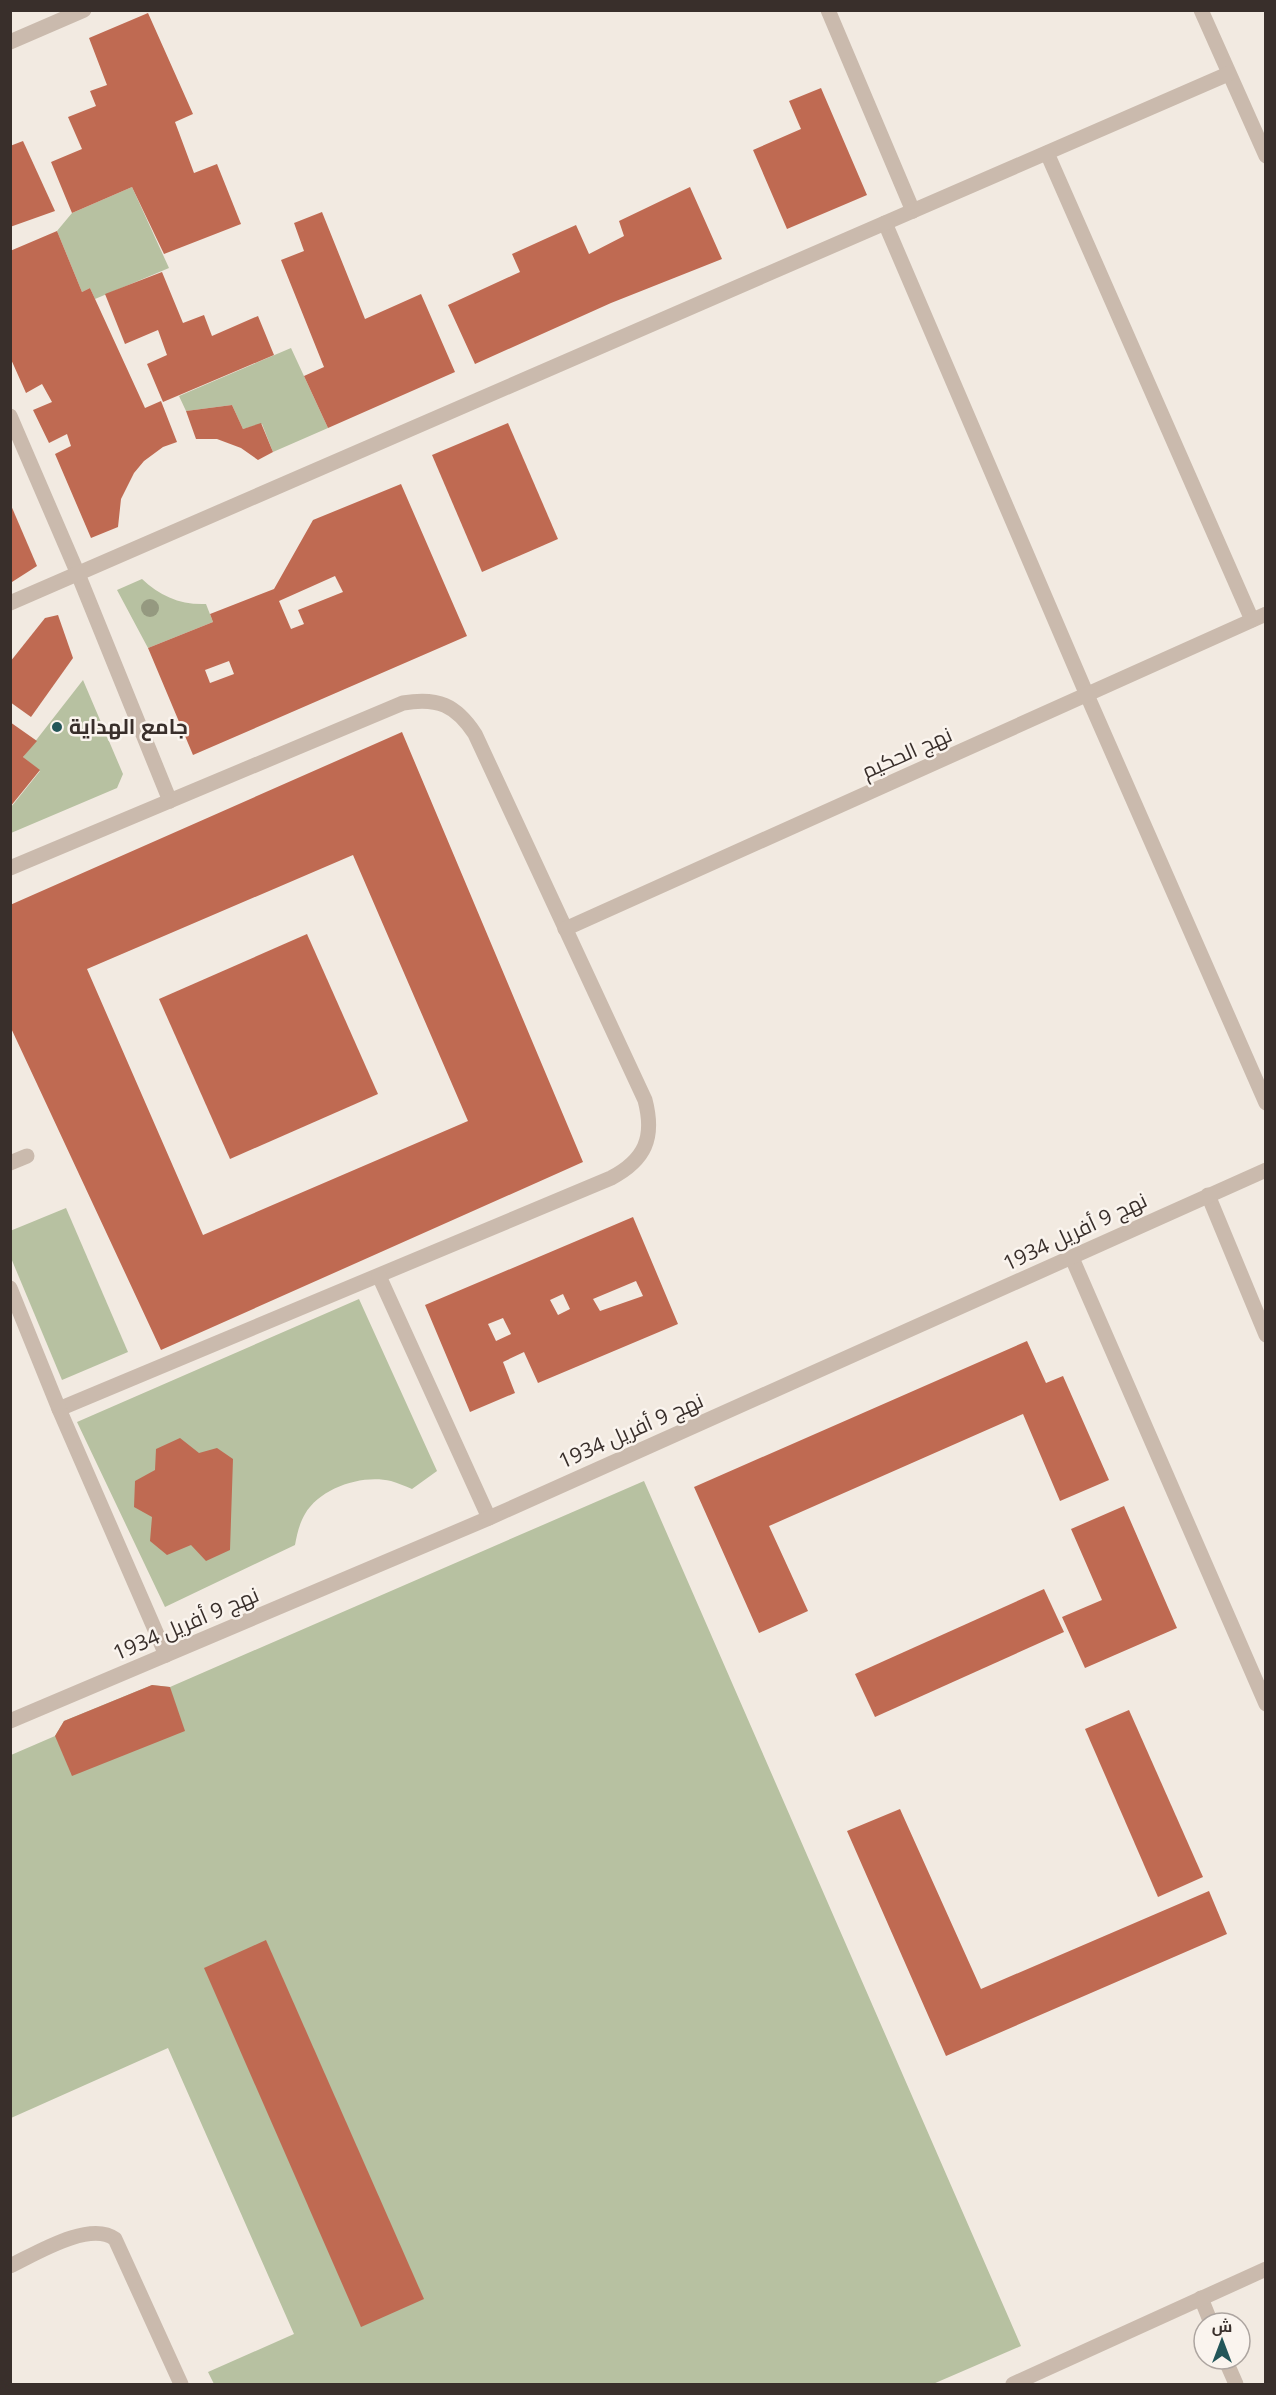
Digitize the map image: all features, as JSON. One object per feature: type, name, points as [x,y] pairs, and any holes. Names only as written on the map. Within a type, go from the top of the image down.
[{"type":"street","points":[[10,42],[84,10]]},
{"type":"street","points":[[828,10],[913,211]]},
{"type":"street","points":[[1201,10],[1266,156]]},
{"type":"street","points":[[10,603],[1228,74]]},
{"type":"street","points":[[1047,153],[1259,617]]},
{"type":"street","points":[[885,223],[1087,695],[1266,1103]]},
{"type":"street","points":[[10,416],[78,574],[170,801]]},
{"type":"street","name":"نهج الحكيم","points":[[565,929],[1259,617]]},
{"type":"street","points":[[10,868],[404,703],[420,700],[437,702],[452,709],[465,720],[475,734],[645,1100],[650,1118],[648,1138],[640,1155],[628,1169],[611,1178],[59,1409]]},
{"type":"street","points":[[10,1163],[27,1156]]},
{"type":"street","name":"نهج 9 أفريل 1934","points":[[10,1721],[489,1518],[1072,1258],[1208,1194],[1266,1170]]},
{"type":"street","points":[[1208,1194],[1266,1335]]},
{"type":"street","points":[[1072,1258],[1266,1704]]},
{"type":"street","points":[[379,1276],[489,1518]]},
{"type":"street","points":[[10,1288],[59,1409],[166,1655]]},
{"type":"street","points":[[10,2266],[77,2236],[97,2233],[109,2235],[114,2239],[181,2385]]},
{"type":"street","points":[[1013,2385],[1044,2378],[1201,2298],[1266,2269]]},
{"type":"street","points":[[1201,2298],[1206,2311]]},
{"type":"green space","points":[[132,187],[169,268],[95,299],[90,288],[82,292],[57,231],[72,213]]},
{"type":"green space","points":[[291,348],[328,428],[273,452],[262,424],[243,429],[232,405],[186,411],[179,396]]},
{"type":"green space","points":[[142,579],[171,598],[188,603],[206,604],[213,622],[148,648],[117,590]]},
{"type":"green space","points":[[83,680],[123,774],[117,788],[11,833],[11,807],[40,771],[23,757]]},
{"type":"green space","points":[[66,1208],[128,1352],[62,1380],[11,1258],[10,1231]]},
{"type":"green space","points":[[359,1299],[437,1471],[412,1489],[380,1479],[355,1482],[331,1490],[312,1505],[305,1514],[295,1545],[165,1607],[77,1422]]},
{"type":"green space","points":[[644,1481],[1021,2346],[933,2384],[214,2384],[208,2372],[294,2334],[168,2048],[11,2118],[11,1755],[55,1736],[64,1721],[152,1685],[170,1687]]},
{"type":"building","points":[[148,13],[193,114],[175,122],[194,173],[217,164],[241,224],[164,254],[132,187],[72,213],[51,162],[82,149],[68,117],[96,106],[90,91],[107,85],[89,38]]},
{"type":"building","points":[[821,88],[867,195],[787,229],[753,150],[801,129],[789,101]]},
{"type":"building","points":[[23,141],[55,211],[10,227],[10,146]]},
{"type":"building","points":[[690,187],[722,259],[611,303],[475,364],[448,305],[520,272],[512,254],[576,225],[589,254],[624,236],[619,221]]},
{"type":"building","points":[[322,212],[365,319],[421,294],[455,372],[328,428],[304,376],[324,367],[281,260],[304,251],[294,223]]},
{"type":"building","points":[[57,231],[82,292],[90,288],[145,408],[161,401],[177,442],[163,447],[144,461],[134,473],[121,499],[118,527],[91,538],[55,454],[71,446],[67,434],[49,443],[33,410],[52,402],[42,384],[26,393],[10,357],[10,251]]},
{"type":"building","points":[[162,272],[183,323],[204,315],[212,336],[258,316],[274,355],[163,402],[147,364],[167,355],[158,330],[125,344],[105,294]]},
{"type":"building","points":[[232,405],[243,429],[261,423],[273,452],[258,460],[241,448],[217,439],[196,439],[186,411]]},
{"type":"building","points":[[508,423],[558,539],[482,572],[432,455]]},
{"type":"building","points":[[401,484],[467,636],[193,755],[148,648],[213,622],[210,614],[274,589],[313,520]],"holes":[[[335,576],[343,592],[298,610],[304,624],[291,629],[279,601]],[[229,661],[234,674],[210,683],[205,670]]]},
{"type":"building","points":[[10,503],[37,566],[12,582],[10,581]]},
{"type":"building","points":[[58,615],[73,658],[31,717],[10,702],[10,662],[45,618]]},
{"type":"building","points":[[10,722],[37,741],[23,757],[40,770],[10,807]]},
{"type":"building","points":[[402,732],[583,1162],[161,1350],[10,1026],[10,905]],"holes":[[[353,855],[468,1121],[203,1235],[87,969]]]},
{"type":"building","points":[[307,934],[378,1094],[230,1159],[159,999]]},
{"type":"building","points":[[633,1217],[678,1324],[538,1383],[524,1352],[503,1362],[515,1393],[470,1412],[425,1305]],"holes":[[[636,1281],[643,1296],[600,1311],[593,1299]],[[563,1294],[570,1309],[558,1315],[550,1300]],[[503,1318],[511,1334],[496,1341],[488,1324]]]},
{"type":"building","points":[[1027,1341],[1046,1383],[1063,1376],[1109,1480],[1060,1501],[1023,1414],[769,1526],[808,1611],[759,1633],[694,1487]]},
{"type":"building","points":[[180,1438],[199,1453],[217,1448],[233,1459],[230,1550],[206,1561],[191,1545],[167,1555],[150,1541],[152,1517],[134,1507],[135,1481],[155,1470],[156,1449]]},
{"type":"building","points":[[1124,1506],[1177,1628],[1085,1668],[1062,1617],[1102,1600],[1071,1529]]},
{"type":"building","points":[[1044,1589],[1064,1632],[875,1717],[855,1674]]},
{"type":"building","points":[[152,1685],[170,1687],[185,1731],[72,1776],[55,1736],[64,1721]]},
{"type":"building","points":[[1129,1710],[1203,1877],[1158,1897],[1085,1729]]},
{"type":"building","points":[[900,1809],[981,1989],[1209,1891],[1227,1934],[946,2056],[847,1831]]},
{"type":"building","points":[[266,1940],[424,2299],[361,2327],[204,1968]]},
{"type":"place","name":"جامع الهداية","points":[[57,727]]}]
